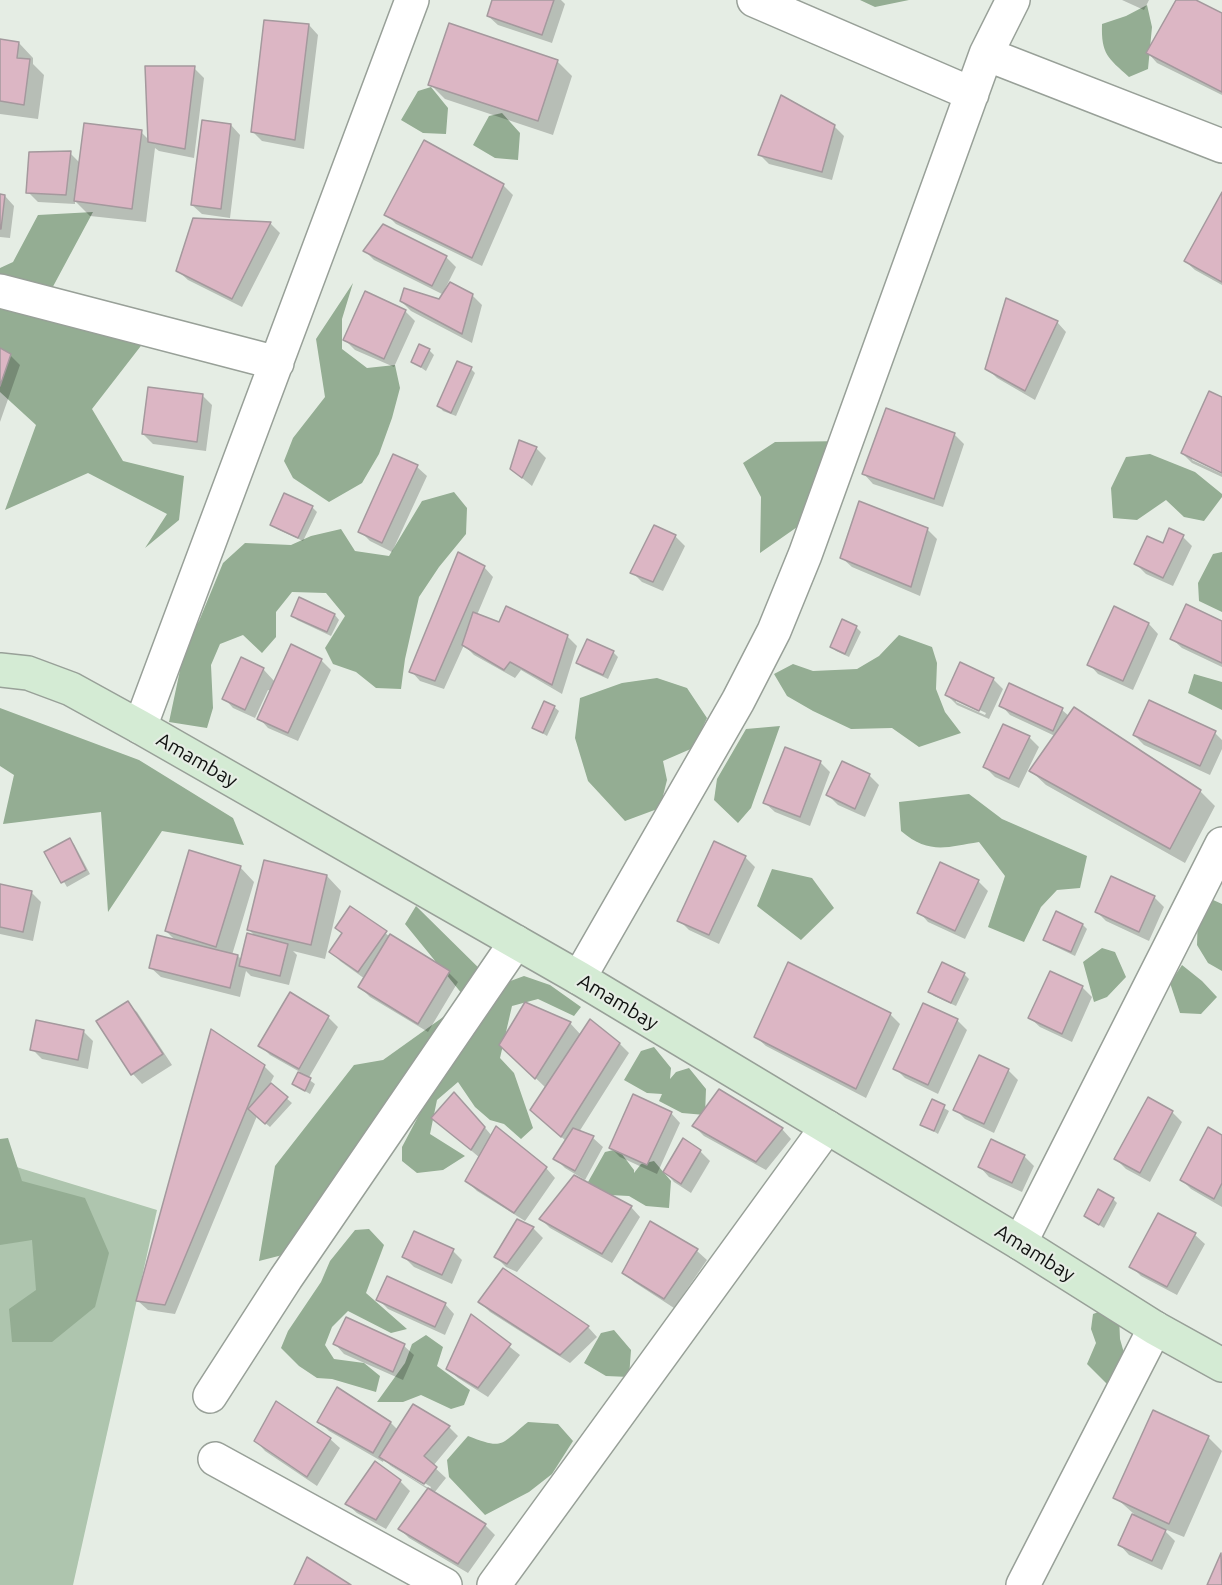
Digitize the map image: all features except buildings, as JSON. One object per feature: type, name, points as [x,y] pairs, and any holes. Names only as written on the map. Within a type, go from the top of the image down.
[{"type":"street","points":[[754,0],[972,94]]},
{"type":"street","points":[[579,978],[738,701],[774,632],[805,555],[986,54],[1012,0]]},
{"type":"street","points":[[140,727],[277,363],[407,1]]},
{"type":"street","points":[[986,54],[1222,146]]},
{"type":"street","points":[[0,291],[277,363]]},
{"type":"street","name":"Amambay","points":[[0,669],[28,673],[71,688],[140,727],[579,978],[1020,1243],[1155,1328],[1222,1365]]},
{"type":"street","points":[[1020,1243],[1222,844]]},
{"type":"street","points":[[210,1396],[286,1278],[516,942]]},
{"type":"street","points":[[494,1585],[827,1127]]},
{"type":"street","points":[[1023,1585],[1155,1328]]},
{"type":"street","points":[[215,1459],[445,1585]]},
{"type":"green space","points":[[860,0],[909,0],[875,7]]},
{"type":"green space","points":[[1147,5],[1152,27],[1148,69],[1129,77],[1107,55],[1103,42],[1102,24],[1126,16]]},
{"type":"green space","points":[[431,87],[448,108],[446,134],[423,133],[401,120],[418,91]]},
{"type":"green space","points":[[502,113],[520,133],[518,160],[495,158],[473,145],[489,116]]},
{"type":"green space","points":[[93,212],[49,294],[154,329],[92,409],[123,461],[184,476],[179,520],[145,548],[167,514],[88,473],[5,510],[36,425],[0,392],[0,268],[13,262],[38,215]]},
{"type":"green space","points":[[353,283],[342,319],[342,349],[367,368],[395,365],[400,388],[379,454],[362,483],[329,502],[293,478],[284,461],[293,438],[325,397],[316,339]]},
{"type":"green space","points":[[847,441],[840,497],[760,553],[761,497],[743,463],[775,442]]},
{"type":"green space","points":[[1150,454],[1195,472],[1222,494],[1204,521],[1184,517],[1166,500],[1137,520],[1113,518],[1111,488],[1126,457]]},
{"type":"green space","points":[[454,492],[467,508],[466,534],[439,567],[419,597],[405,659],[401,689],[376,688],[356,672],[333,664],[325,648],[345,616],[326,593],[292,592],[276,612],[276,637],[262,653],[243,635],[220,644],[211,665],[213,708],[207,728],[169,722],[186,642],[199,621],[223,563],[245,543],[291,545],[311,536],[341,529],[355,551],[389,556],[422,501]]},
{"type":"green space","points":[[1222,552],[1222,612],[1199,601],[1198,583],[1213,554]]},
{"type":"green space","points":[[899,635],[932,647],[937,663],[936,689],[945,712],[961,733],[919,747],[892,728],[851,729],[787,696],[774,674],[793,664],[813,671],[857,669],[879,656]]},
{"type":"green space","points":[[1194,674],[1222,682],[1222,710],[1188,693]]},
{"type":"green space","points":[[657,678],[687,688],[707,718],[693,748],[663,761],[667,780],[660,808],[625,821],[588,781],[575,738],[580,698],[622,683]]},
{"type":"green space","points":[[0,708],[139,760],[233,818],[244,845],[162,831],[108,912],[101,812],[3,824],[14,775],[0,766]]},
{"type":"green space","points":[[780,726],[751,808],[738,823],[714,800],[717,779],[746,729]]},
{"type":"green space","points":[[969,794],[1002,819],[1087,856],[1080,888],[1057,890],[1041,907],[1024,942],[988,927],[1005,876],[979,842],[948,847],[930,846],[920,844],[901,831],[899,802]]},
{"type":"green space","points":[[772,869],[812,878],[834,908],[801,940],[757,906]]},
{"type":"green space","points":[[1211,899],[1222,904],[1222,971],[1208,963],[1197,945],[1198,915]]},
{"type":"green space","points":[[416,906],[490,979],[302,1250],[259,1261],[275,1166],[354,1065],[383,1060],[467,1000],[405,924]]},
{"type":"green space","points":[[1102,948],[1115,952],[1126,977],[1107,997],[1094,1002],[1083,962]]},
{"type":"green space","points":[[1182,965],[1217,997],[1201,1014],[1180,1013],[1170,983]]},
{"type":"green space","points":[[524,976],[550,985],[581,1007],[574,1016],[538,999],[512,1006],[500,1058],[514,1073],[533,1128],[521,1139],[504,1124],[490,1120],[475,1107],[458,1082],[437,1100],[430,1134],[465,1156],[443,1170],[417,1173],[402,1161],[402,1147],[429,1096],[505,983]]},
{"type":"green space","points":[[654,1047],[671,1068],[670,1079],[676,1072],[689,1068],[706,1089],[705,1115],[682,1113],[659,1101],[662,1094],[647,1093],[624,1080],[641,1051]]},
{"type":"green space","points":[[8,1138],[22,1181],[85,1198],[109,1253],[95,1307],[52,1342],[12,1342],[9,1309],[36,1290],[32,1240],[0,1245],[0,1139]]},
{"type":"green space","points":[[618,1149],[634,1173],[641,1164],[654,1161],[671,1181],[669,1208],[646,1206],[629,1196],[610,1195],[588,1182],[605,1152]]},
{"type":"green space","points":[[0,1162],[157,1210],[73,1585],[0,1585]]},
{"type":"green space","points":[[369,1229],[384,1245],[366,1293],[407,1329],[391,1333],[348,1311],[332,1327],[325,1345],[334,1359],[364,1363],[380,1376],[376,1392],[332,1379],[317,1378],[299,1366],[281,1348],[288,1331],[321,1282],[330,1261],[355,1230]]},
{"type":"green space","points":[[1104,1310],[1119,1316],[1120,1339],[1124,1353],[1108,1385],[1087,1364],[1096,1343],[1091,1329],[1093,1314]]},
{"type":"green space","points":[[614,1330],[631,1350],[629,1377],[606,1376],[584,1363],[601,1333]]},
{"type":"green space","points":[[426,1335],[443,1347],[437,1366],[470,1390],[464,1405],[451,1409],[421,1395],[403,1402],[377,1402],[405,1363],[412,1344]]},
{"type":"green space","points":[[528,1422],[558,1424],[573,1441],[552,1474],[529,1492],[485,1515],[449,1477],[447,1460],[468,1436],[489,1443],[501,1443]]}]
